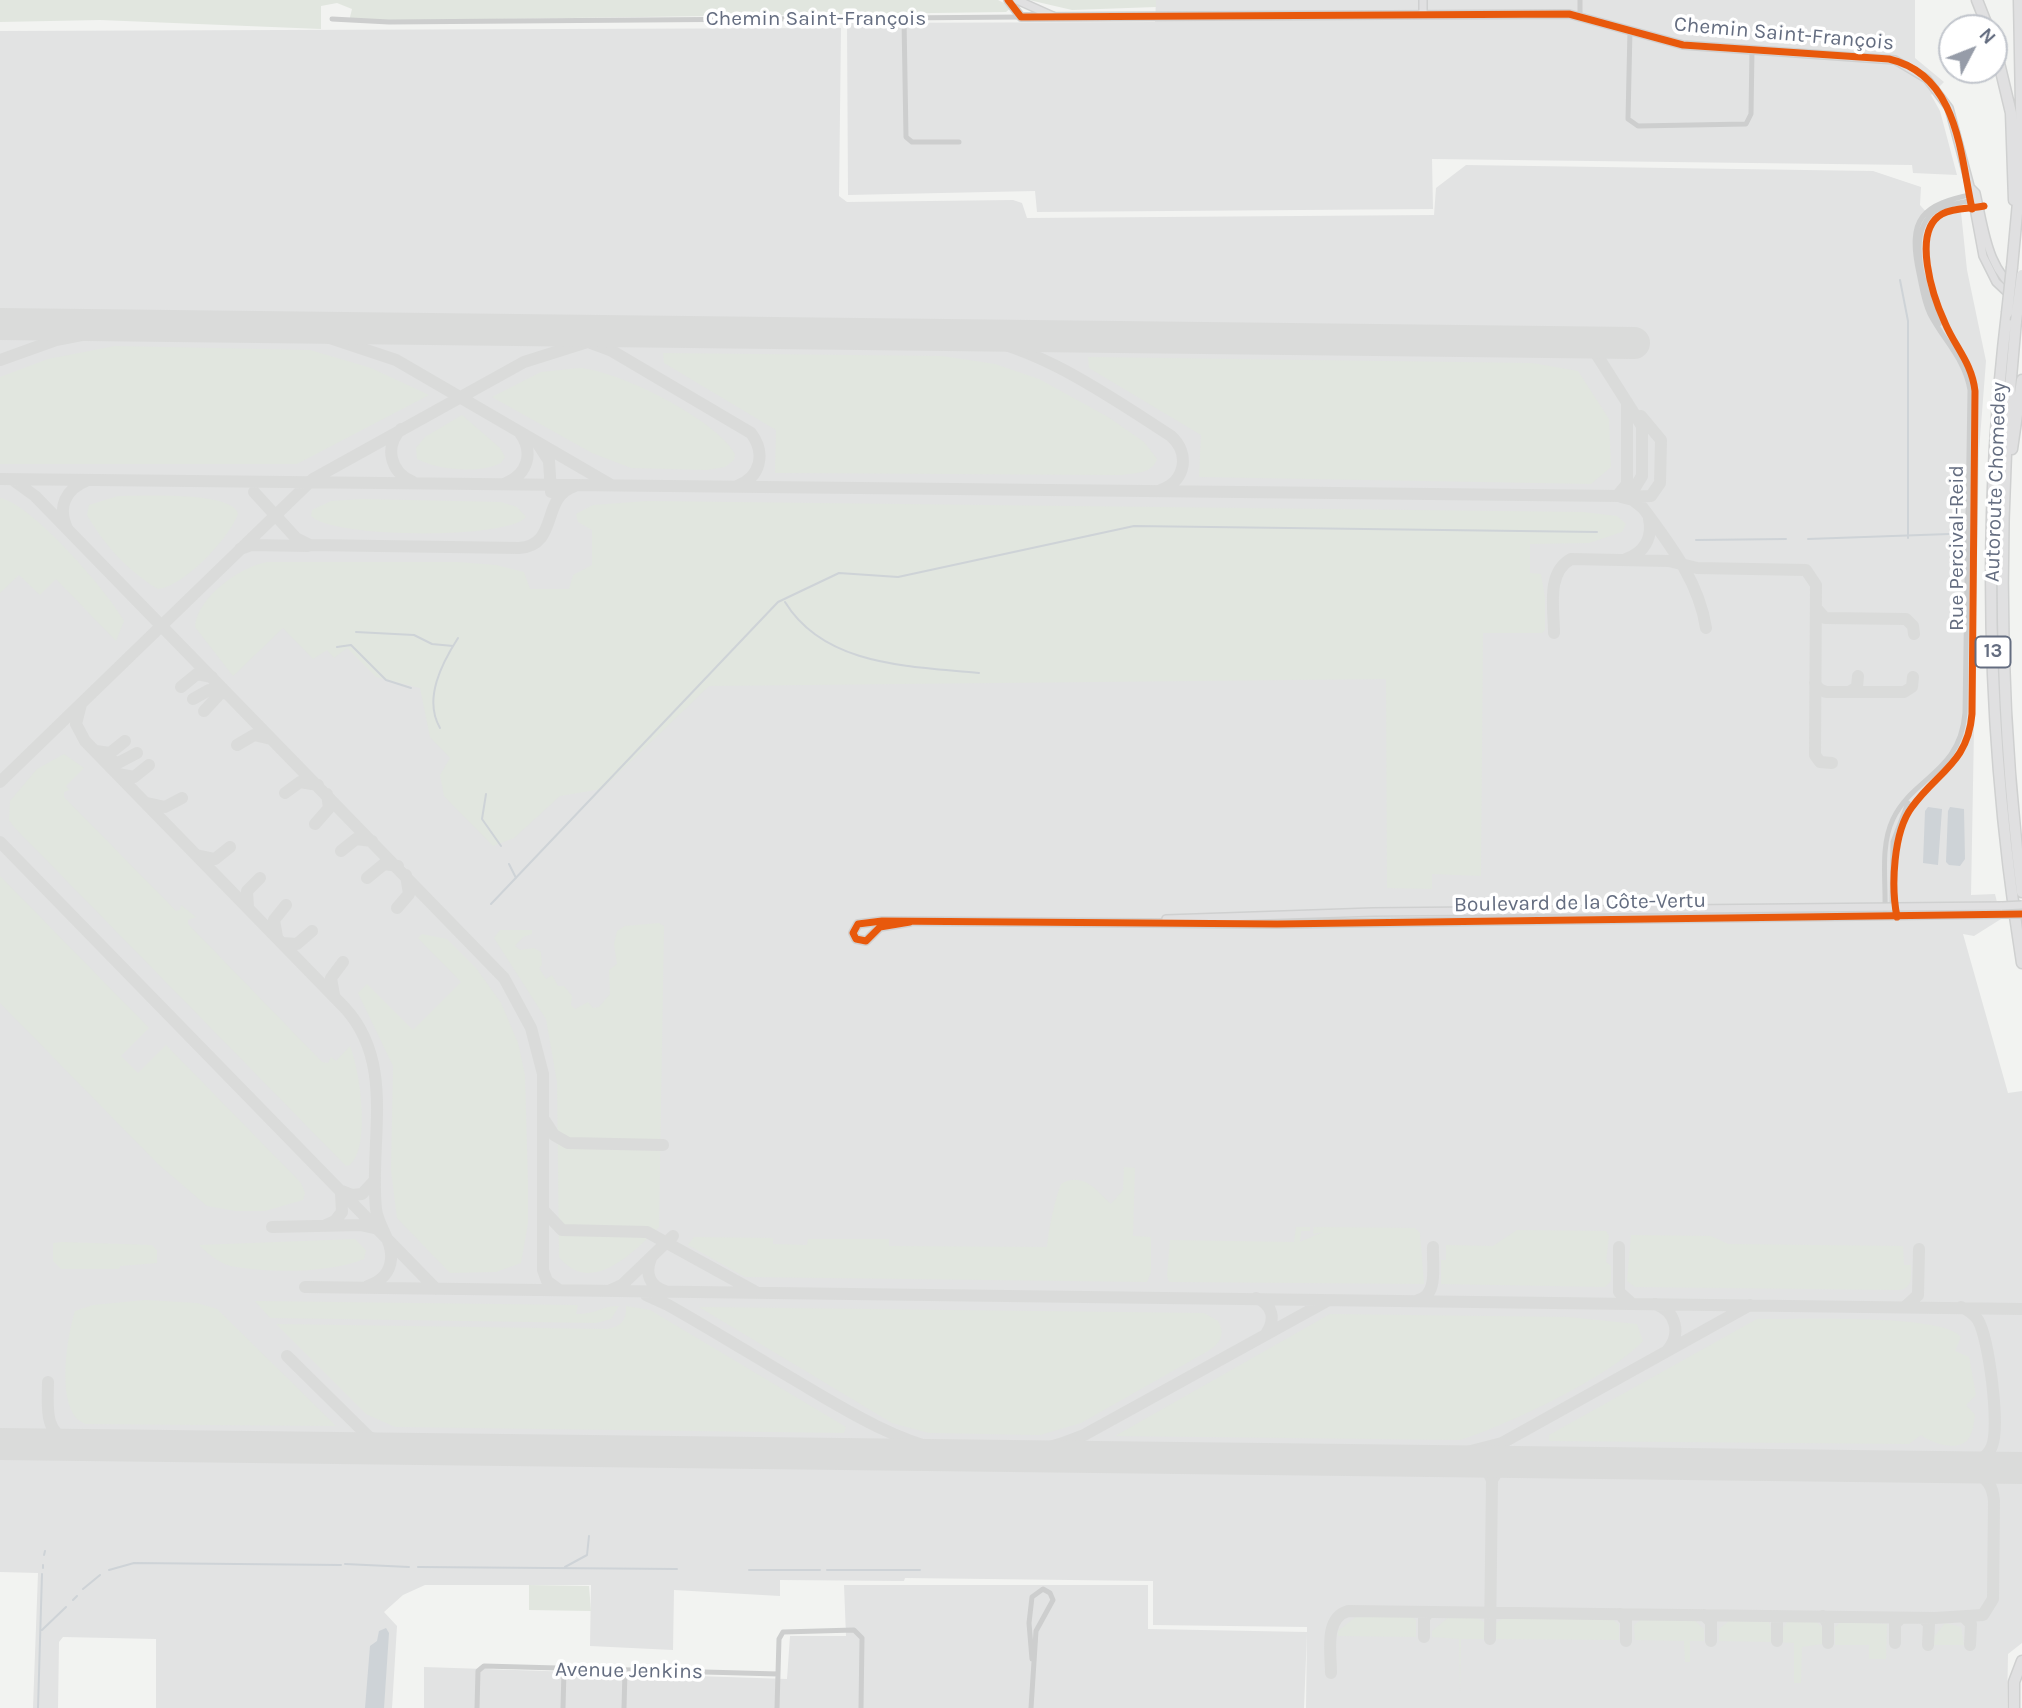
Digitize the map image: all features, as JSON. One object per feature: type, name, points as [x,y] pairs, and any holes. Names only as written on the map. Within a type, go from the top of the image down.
[{"type":"highway","name":"Autoroute Chomedey","points":[[2019,0],[2022,159],[2014,253],[2019,271],[2004,497],[2005,688],[2022,892]]},
{"type":"highway","points":[[2004,84],[2011,113],[2014,253]]},
{"type":"highway","name":"Autoroute Chomedey","points":[[2019,271],[2007,313],[1995,456],[1992,633],[2001,792],[2022,963]]},
{"type":"highway","points":[[2004,497],[2022,380]]},
{"type":"highway","points":[[2016,1708],[2015,1680],[2022,1661]]},
{"type":"highway","points":[[2016,1708],[2022,1677]]},
{"type":"street","points":[[1008,0],[1021,17]]},
{"type":"street","points":[[1017,0],[1048,11],[1055,18]]},
{"type":"street","points":[[1423,0],[1423,15]]},
{"type":"street","points":[[1580,0],[1580,15]]},
{"type":"street","name":"Chemin Saint-François","points":[[332,19],[389,22],[1580,15],[1683,46],[1883,58],[1915,70],[1933,85],[1949,108],[1989,270],[2001,287],[2022,304]]},
{"type":"street","points":[[904,19],[906,137],[912,142],[959,142]]},
{"type":"street","points":[[1630,30],[1628,119],[1638,126],[1746,124],[1751,114],[1752,50]]},
{"type":"street","name":"Chemin Saint-François","points":[[1972,195],[1993,263],[2004,280],[2022,295]]},
{"type":"street","name":"Rue Percival-Reid","points":[[1889,917],[1888,832],[1898,810],[1952,754],[1960,737],[1965,713],[1970,394],[1962,363],[1926,304],[1913,237],[1919,221],[1930,208],[1944,201],[1972,195]]},
{"type":"street","name":"Boulevard de la Côte-Vertu","points":[[910,922],[880,927],[866,941],[856,939],[853,933],[855,926],[860,923],[910,922],[1139,921],[1276,924],[1889,917],[2002,910],[2022,905]]},
{"type":"street","name":"Boulevard de la Côte-Vertu","points":[[1139,921],[1257,914],[1889,908],[2002,910],[2022,914]]},
{"type":"street","points":[[1031,1708],[1030,1613],[1034,1594],[1043,1589],[1052,1595],[1053,1603],[1036,1629],[1032,1659]]},
{"type":"street","points":[[777,1708],[779,1639],[783,1632],[857,1631],[862,1639],[861,1708]]},
{"type":"street","name":"Avenue Jenkins","points":[[477,1708],[480,1667],[778,1674]]},
{"type":"street","points":[[562,1708],[564,1670]]},
{"type":"street","points":[[624,1708],[625,1671]]},
{"type":"shaded area","points":[[0,0],[998,0],[1012,7],[1006,12],[349,21],[352,9],[337,3],[321,6],[321,29],[100,20],[0,22]]},
{"type":"shaded area","points":[[1029,0],[1156,0],[1156,7],[1072,10]]},
{"type":"shaded area","points":[[1156,0],[1915,0],[1915,58],[1938,77],[1938,84],[1942,84],[1931,95],[1940,111],[1957,175],[1913,173],[1912,165],[1432,159],[1433,209],[1037,212],[1035,191],[848,195],[847,23],[1155,22]]},
{"type":"shaded area","points":[[841,28],[839,196],[847,202],[1013,200],[1022,203],[1027,218],[1434,215],[1436,188],[1466,165],[1873,171],[1921,187],[1920,205],[1934,221],[1945,213],[1961,212],[1967,270],[1986,361],[1979,451],[1971,895],[1995,894],[2001,919],[1974,936],[1963,934],[2008,1093],[2022,1091],[2022,1643],[2008,1654],[2007,1708],[1306,1708],[1307,1633],[1304,1708],[424,1708],[424,1667],[787,1679],[790,1636],[846,1636],[844,1585],[1148,1585],[1148,1629],[1307,1632],[1307,1627],[1153,1625],[1153,1581],[905,1578],[904,1581],[780,1580],[780,1596],[674,1590],[673,1650],[590,1646],[591,1585],[425,1585],[403,1595],[384,1612],[397,1626],[392,1708],[156,1708],[156,1639],[63,1637],[59,1642],[58,1708],[33,1708],[38,1573],[0,1572],[0,31]]},
{"type":"shaded area","points":[[115,346],[310,350],[371,368],[429,395],[297,464],[0,464],[0,377],[48,359]]},
{"type":"shaded area","points":[[663,353],[942,356],[995,364],[1039,379],[1108,417],[1144,442],[1157,459],[1147,470],[1121,475],[775,473],[776,430],[664,363]]},
{"type":"shaded area","points":[[1088,357],[1532,363],[1578,371],[1609,419],[1611,467],[1591,484],[1199,477],[1201,435],[1089,368]]},
{"type":"shaded area","points":[[579,368],[617,377],[687,412],[724,440],[735,454],[734,460],[725,467],[707,470],[631,468],[592,453],[492,397],[541,372]]},
{"type":"shaded area","points":[[462,415],[500,448],[505,457],[501,463],[482,469],[459,469],[436,466],[417,459],[416,448],[425,437]]},
{"type":"shaded area","points":[[118,496],[204,498],[220,501],[232,507],[238,514],[226,535],[205,559],[181,579],[158,589],[136,574],[118,556],[101,537],[87,515],[89,505]]},
{"type":"shaded area","points":[[0,498],[14,504],[49,532],[102,590],[124,621],[116,641],[56,579],[40,595],[19,575],[0,593]]},
{"type":"shaded area","points":[[362,499],[501,502],[517,507],[526,517],[512,524],[487,530],[419,533],[350,529],[325,523],[311,516],[312,510],[331,501]]},
{"type":"shaded area","points":[[647,501],[1583,512],[1617,516],[1626,524],[1622,532],[1589,543],[1530,544],[1530,573],[1541,574],[1545,598],[1545,630],[1542,633],[1483,633],[1481,876],[1432,874],[1432,889],[1387,888],[1386,679],[709,686],[602,789],[560,796],[514,838],[493,846],[444,796],[440,775],[450,758],[430,737],[420,688],[376,677],[347,648],[334,658],[327,650],[313,659],[283,628],[233,676],[195,627],[203,605],[222,585],[245,570],[267,562],[458,562],[496,565],[524,572],[530,589],[569,589],[573,575],[592,565],[592,530],[578,522],[576,514],[593,505]]},
{"type":"shaded area","points":[[64,754],[84,768],[66,786],[69,790],[64,792],[64,797],[176,911],[180,910],[181,905],[196,917],[188,920],[188,924],[322,1062],[328,1063],[331,1057],[336,1061],[350,1046],[360,1090],[362,1126],[356,1155],[350,1165],[346,1166],[9,820],[10,801],[37,769]]},
{"type":"shaded area","points":[[1928,807],[1942,809],[1938,865],[1923,863],[1925,811]]},
{"type":"shaded area","points":[[1950,807],[1964,809],[1965,859],[1960,866],[1946,862]]},
{"type":"shaded area","points":[[0,876],[149,1028],[121,1056],[138,1073],[166,1045],[301,1183],[305,1193],[303,1200],[265,1211],[236,1211],[207,1206],[158,1164],[0,1003]]},
{"type":"shaded area","points":[[659,923],[664,926],[659,1227],[625,1258],[598,1272],[585,1273],[571,1268],[559,1257],[557,1082],[546,1019],[494,938],[500,930],[532,930],[532,934],[523,937],[515,946],[520,950],[534,948],[541,952],[542,965],[539,968],[546,979],[552,975],[558,986],[564,986],[572,996],[571,1005],[575,1009],[588,1002],[593,1008],[599,1007],[610,994],[609,970],[617,964],[614,944],[617,931],[625,926]]},
{"type":"shaded area","points":[[422,934],[447,939],[476,968],[501,1003],[518,1043],[525,1075],[528,1223],[521,1263],[496,1272],[450,1273],[397,1218],[391,1170],[393,1066],[358,993],[367,984],[413,1030],[461,982],[418,938]]},
{"type":"shaded area","points":[[1124,1167],[1135,1168],[1133,1236],[1151,1237],[1151,1272],[1147,1282],[745,1277],[688,1245],[694,1237],[773,1238],[773,1244],[807,1245],[808,1239],[889,1239],[889,1246],[1047,1247],[1061,1184],[1083,1181],[1111,1204],[1123,1190]]},
{"type":"shaded area","points":[[1296,1227],[1310,1227],[1310,1231],[1301,1231],[1300,1242],[1323,1232],[1313,1234],[1314,1227],[1415,1228],[1420,1233],[1424,1284],[1169,1282],[1167,1276],[1170,1240],[1294,1242]]},
{"type":"shaded area","points":[[1517,1230],[1606,1231],[1609,1236],[1606,1262],[1611,1266],[1611,1281],[1605,1287],[1441,1284],[1441,1260],[1446,1260],[1446,1245],[1493,1246]]},
{"type":"shaded area","points":[[1631,1235],[1711,1236],[1728,1244],[1903,1246],[1904,1265],[1911,1265],[1911,1278],[1909,1285],[1898,1290],[1635,1287],[1627,1281]]},
{"type":"shaded area","points":[[355,1239],[366,1250],[364,1259],[334,1267],[301,1270],[231,1266],[216,1259],[199,1245]]},
{"type":"shaded area","points":[[53,1243],[152,1245],[157,1250],[157,1263],[120,1266],[119,1269],[61,1269],[53,1261]]},
{"type":"shaded area","points":[[145,1300],[197,1303],[217,1309],[336,1426],[85,1424],[77,1419],[67,1397],[65,1382],[69,1335],[75,1311],[93,1305]]},
{"type":"shaded area","points":[[255,1301],[578,1305],[576,1314],[619,1306],[611,1319],[596,1323],[270,1318]]},
{"type":"shaded area","points":[[626,1306],[650,1310],[846,1427],[844,1433],[395,1427],[366,1414],[276,1324],[607,1329],[622,1322]]},
{"type":"shaded area","points":[[699,1307],[1204,1313],[1218,1321],[1222,1334],[1219,1342],[1208,1351],[1081,1423],[1040,1435],[929,1433],[892,1423]]},
{"type":"shaded area","points":[[1330,1314],[1568,1317],[1637,1324],[1643,1341],[1607,1369],[1558,1398],[1505,1423],[1460,1440],[1115,1436]]},
{"type":"shaded area","points":[[1757,1319],[1865,1319],[1926,1324],[1948,1329],[1961,1337],[1955,1351],[1969,1357],[1976,1395],[1966,1405],[1975,1415],[1969,1438],[1964,1443],[1952,1446],[1931,1441],[1921,1435],[1909,1444],[1549,1441],[1549,1435]]},
{"type":"shaded area","points":[[529,1585],[589,1586],[591,1611],[529,1610]]},
{"type":"shaded area","points":[[1357,1616],[1411,1616],[1416,1620],[1416,1637],[1338,1636],[1338,1631]]},
{"type":"shaded area","points":[[1449,1617],[1476,1617],[1485,1623],[1484,1639],[1461,1639],[1460,1694],[1459,1639],[1432,1637],[1432,1631]]},
{"type":"shaded area","points":[[1503,1618],[1612,1619],[1619,1625],[1619,1640],[1495,1639],[1495,1624]]},
{"type":"shaded area","points":[[1642,1619],[1695,1621],[1704,1629],[1704,1641],[1690,1641],[1690,1662],[1685,1662],[1684,1641],[1635,1640],[1634,1625]]},
{"type":"shaded area","points":[[1729,1621],[1769,1622],[1774,1642],[1719,1641],[1719,1629]]},
{"type":"shaded area","points":[[1788,1621],[1815,1621],[1822,1627],[1822,1644],[1802,1647],[1801,1683],[1794,1683],[1794,1643],[1780,1642],[1781,1631]]},
{"type":"shaded area","points":[[1840,1623],[1887,1624],[1886,1659],[1869,1659],[1869,1645],[1835,1645],[1835,1627]]},
{"type":"shaded area","points":[[1945,1623],[1961,1627],[1964,1645],[1934,1645],[1934,1637]]},
{"type":"shaded area","points":[[386,1628],[389,1633],[384,1708],[365,1708],[370,1646],[377,1641],[379,1631]]},
{"type":"waterway","points":[[1900,280],[1908,321],[1908,538]]},
{"type":"waterway","points":[[491,904],[778,602],[839,573],[898,577],[1134,526],[1597,532]]},
{"type":"waterway","points":[[1808,539],[1949,534]]},
{"type":"waterway","points":[[1696,540],[1786,539]]},
{"type":"waterway","points":[[785,602],[802,623],[823,640],[846,651],[898,665],[979,673]]},
{"type":"waterway","points":[[356,632],[414,635],[432,644],[453,646]]},
{"type":"waterway","points":[[440,728],[435,717],[434,693],[441,670],[458,638]]},
{"type":"waterway","points":[[337,647],[351,645],[386,680],[411,688]]},
{"type":"waterway","points":[[486,794],[482,819],[501,846]]},
{"type":"waterway","points":[[509,864],[516,878]]},
{"type":"waterway","points":[[565,1567],[587,1555],[589,1536]]},
{"type":"waterway","points":[[44,1555],[45,1551]]},
{"type":"waterway","points":[[109,1570],[134,1563],[341,1565]]},
{"type":"waterway","points":[[345,1564],[409,1567]]},
{"type":"waterway","points":[[418,1567],[677,1569]]},
{"type":"waterway","points":[[749,1570],[820,1570]]},
{"type":"waterway","points":[[827,1570],[920,1570]]},
{"type":"waterway","points":[[38,1708],[42,1574]]},
{"type":"waterway","points":[[83,1589],[100,1575]]},
{"type":"waterway","points":[[73,1600],[77,1596]]},
{"type":"waterway","points":[[42,1630],[66,1607]]},
{"type":"taxiway","points":[[0,360],[56,340],[133,325]]},
{"type":"taxiway","points":[[254,327],[315,333],[396,360],[611,485]]},
{"type":"taxiway","points":[[529,330],[569,335],[612,351],[751,433],[759,448],[759,464],[751,477],[737,486]]},
{"type":"taxiway","points":[[0,782],[313,479],[524,362],[600,338],[666,331]]},
{"type":"taxiway","points":[[955,335],[983,339],[1040,358],[1095,388],[1171,436],[1181,450],[1182,466],[1176,480],[1161,490]]},
{"type":"taxiway","points":[[0,479],[1621,496],[1634,489],[1642,476],[1642,426],[1595,352],[1571,342]]},
{"type":"taxiway","points":[[1617,496],[1627,484],[1627,402]]},
{"type":"taxiway","points":[[1628,497],[1651,496],[1660,483],[1661,440],[1641,416]]},
{"type":"taxiway","points":[[401,429],[392,443],[392,458],[399,472],[413,482]]},
{"type":"taxiway","points":[[506,483],[524,468],[528,455],[520,433]]},
{"type":"taxiway","points":[[538,444],[549,461],[551,492]]},
{"type":"taxiway","points":[[13,480],[35,496],[504,978],[531,1028],[543,1074],[543,1270],[547,1281],[558,1289]]},
{"type":"taxiway","points":[[67,528],[63,513],[65,500],[73,489],[86,481]]},
{"type":"taxiway","points":[[254,492],[296,538],[310,545],[519,548],[532,545],[540,539],[557,500],[575,486]]},
{"type":"taxiway","points":[[1621,497],[1633,500],[1643,508],[1673,551],[1697,595],[1706,628]]},
{"type":"taxiway","points":[[1626,559],[1638,553],[1646,544],[1650,532],[1649,519]]},
{"type":"taxiway","points":[[240,549],[251,545],[308,546]]},
{"type":"taxiway","points":[[1554,633],[1555,582],[1563,565],[1571,559],[1669,561],[1697,568],[1806,570],[1816,585],[1815,755],[1820,762],[1832,763]]},
{"type":"taxiway","points":[[1816,608],[1825,618],[1906,619],[1913,626],[1914,634]]},
{"type":"taxiway","points":[[181,687],[197,674],[212,677]]},
{"type":"taxiway","points":[[1849,692],[1857,687],[1858,676]]},
{"type":"taxiway","points":[[1815,683],[1819,689],[1826,692],[1904,692],[1912,687],[1913,677]]},
{"type":"taxiway","points":[[204,711],[218,696],[217,684]]},
{"type":"taxiway","points":[[193,699],[209,690],[227,694]]},
{"type":"taxiway","points":[[81,704],[76,724],[85,741],[345,1008],[361,1030],[370,1053],[375,1078],[376,1209],[391,1253],[386,1273],[368,1286]]},
{"type":"taxiway","points":[[237,745],[254,735],[271,739]]},
{"type":"taxiway","points":[[96,751],[110,753],[125,741]]},
{"type":"taxiway","points":[[104,758],[118,763],[137,753]]},
{"type":"taxiway","points":[[118,774],[134,777],[149,765]]},
{"type":"taxiway","points":[[285,793],[300,782],[318,785]]},
{"type":"taxiway","points":[[315,824],[329,808],[327,794]]},
{"type":"taxiway","points":[[147,803],[165,807],[182,798]]},
{"type":"taxiway","points":[[341,851],[356,839],[372,841]]},
{"type":"taxiway","points":[[0,842],[436,1289]]},
{"type":"taxiway","points":[[196,855],[215,859],[230,847]]},
{"type":"taxiway","points":[[367,878],[384,864],[398,866]]},
{"type":"taxiway","points":[[397,908],[409,894],[406,875]]},
{"type":"taxiway","points":[[248,907],[247,891],[260,878]]},
{"type":"taxiway","points":[[277,937],[274,920],[286,905]]},
{"type":"taxiway","points":[[282,943],[297,944],[312,931]]},
{"type":"taxiway","points":[[334,995],[331,978],[343,962]]},
{"type":"taxiway","points":[[545,1121],[554,1135],[568,1143],[663,1145]]},
{"type":"taxiway","points":[[342,1191],[352,1195],[362,1194],[375,1180]]},
{"type":"taxiway","points":[[326,1225],[335,1221],[342,1212],[341,1193]]},
{"type":"taxiway","points":[[544,1211],[562,1230],[647,1232],[756,1292]]},
{"type":"taxiway","points":[[272,1227],[360,1225],[374,1228]]},
{"type":"taxiway","points":[[611,1290],[622,1285],[673,1236]]},
{"type":"taxiway","points":[[1418,1300],[1425,1297],[1432,1286],[1433,1247]]},
{"type":"taxiway","points":[[1619,1247],[1619,1292],[1630,1302]]},
{"type":"taxiway","points":[[1906,1306],[1918,1295],[1919,1249]]},
{"type":"taxiway","points":[[651,1258],[648,1269],[650,1278],[655,1286],[665,1291]]},
{"type":"taxiway","points":[[305,1287],[2022,1309]]},
{"type":"taxiway","points":[[646,1295],[668,1305],[877,1426],[941,1450],[974,1455],[1008,1455],[1044,1449],[1084,1435],[1327,1301]]},
{"type":"taxiway","points":[[1256,1298],[1266,1304],[1271,1313],[1271,1323],[1266,1334]]},
{"type":"taxiway","points":[[1655,1304],[1668,1312],[1674,1324],[1674,1337],[1667,1351]]},
{"type":"taxiway","points":[[1361,1461],[1440,1459],[1502,1443],[1750,1305]]},
{"type":"taxiway","points":[[1961,1307],[1975,1316],[1982,1330],[1992,1383],[1995,1421],[1992,1446],[1987,1454],[1976,1462],[1961,1465]]},
{"type":"taxiway","points":[[287,1356],[369,1437],[400,1449]]},
{"type":"taxiway","points":[[48,1382],[49,1417],[55,1432],[73,1443],[92,1445]]},
{"type":"taxiway","points":[[0,1435],[15,1443],[66,1445]]},
{"type":"taxiway","points":[[1472,1462],[1486,1468],[1492,1480]]},
{"type":"taxiway","points":[[1490,1639],[1492,1480],[1500,1468],[1514,1462]]},
{"type":"taxiway","points":[[1331,1673],[1332,1628],[1340,1615],[1348,1611],[1935,1618],[1983,1615],[1993,1599],[1994,1501],[1991,1487],[1984,1478],[1964,1470],[1913,1467]]},
{"type":"taxiway","points":[[2000,1468],[2022,1467]]},
{"type":"taxiway","points":[[1424,1637],[1424,1618],[1429,1612]]},
{"type":"taxiway","points":[[1620,1614],[1626,1621],[1626,1641]]},
{"type":"taxiway","points":[[1704,1615],[1711,1622],[1711,1641]]},
{"type":"taxiway","points":[[1777,1616],[1777,1641]]},
{"type":"taxiway","points":[[1823,1616],[1828,1624],[1828,1643]]},
{"type":"taxiway","points":[[1895,1643],[1895,1624],[1901,1618]]},
{"type":"taxiway","points":[[1923,1618],[1929,1624],[1928,1645]]},
{"type":"taxiway","points":[[1965,1618],[1971,1624],[1970,1645]]},
{"type":"runway","points":[[0,324],[1634,343]]},
{"type":"runway","points":[[0,1444],[2022,1468]]},
{"type":"cycle path","points":[[1008,0],[1021,17],[1569,14],[1683,45],[1889,59],[1912,68],[1929,81],[1942,99],[1959,141],[1972,209]]},
{"type":"cycle path","points":[[1897,917],[1894,876],[1901,831],[1912,807],[1958,756],[1969,731],[1972,714],[1975,391],[1963,356],[1940,312],[1927,265],[1926,249],[1933,222],[1942,214],[1957,209],[1984,206]]},
{"type":"cycle path","points":[[910,922],[880,927],[866,941],[856,939],[853,933],[858,924],[882,921],[1277,924],[2022,914]]}]
